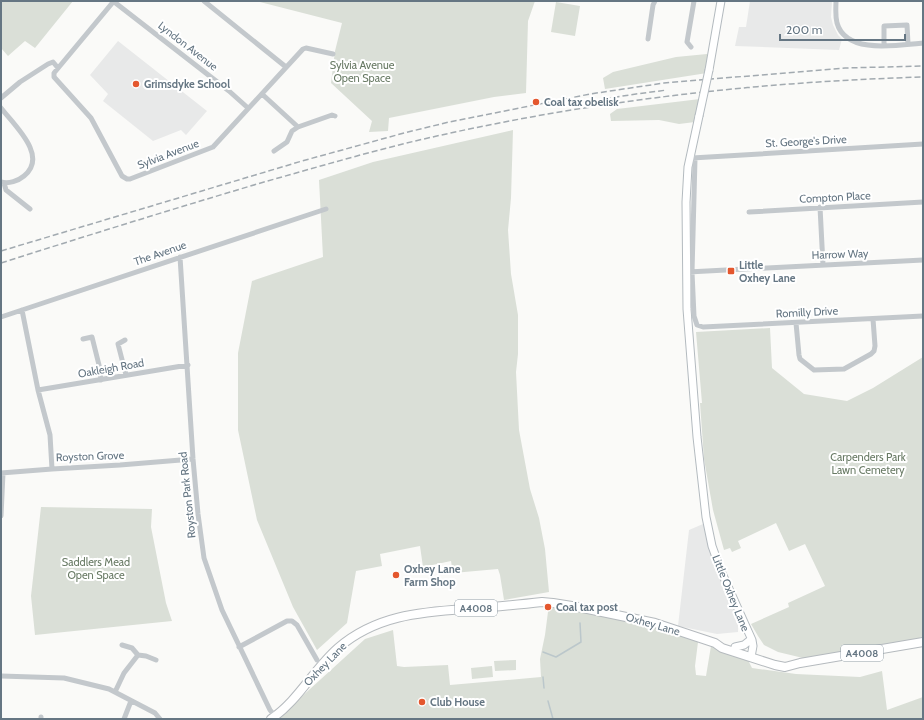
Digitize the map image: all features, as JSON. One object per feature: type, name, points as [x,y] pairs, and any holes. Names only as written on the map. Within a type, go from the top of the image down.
[{"type":"main road","name":"Little Oxhey Lane","points":[[721,1],[686,186],[689,272],[687,309],[697,437],[706,517],[712,546],[749,639],[749,654]]},
{"type":"main road","name":"Oxhey Lane","points":[[273,718],[286,707],[337,649],[349,639],[377,624],[410,614],[534,603],[553,603],[601,611],[655,623],[715,643],[722,648],[777,660],[800,663],[923,642]]},
{"type":"main road","points":[[736,647],[744,645],[749,639]]},
{"type":"main road","name":"Oxhey Lane","points":[[715,643],[724,643],[749,654]]},
{"type":"street","points":[[1,98],[20,82],[48,64],[53,62],[58,68],[114,1]]},
{"type":"street","name":"Lyndon Avenue","points":[[114,1],[229,91],[248,108]]},
{"type":"street","points":[[204,1],[286,67]]},
{"type":"street","points":[[648,39],[653,5],[655,1]]},
{"type":"street","points":[[691,47],[688,42],[694,1]]},
{"type":"street","points":[[836,1],[835,14],[837,24],[842,33],[848,38],[862,45],[923,43]]},
{"type":"street","points":[[884,45],[884,26],[907,25],[908,44]]},
{"type":"street","name":"Sylvia Avenue","points":[[58,68],[54,73],[54,77],[91,118],[122,176],[126,179],[130,179],[213,146],[303,49],[306,48],[332,54]]},
{"type":"street","points":[[262,94],[298,127]]},
{"type":"street","points":[[1,108],[26,138],[33,155],[28,173],[20,180],[3,182],[6,190],[30,209]]},
{"type":"street","points":[[274,151],[287,142],[292,131],[298,127],[332,115],[335,116]]},
{"type":"street","name":"St. George's Drive","points":[[692,158],[923,144]]},
{"type":"street","name":"Compton Place","points":[[749,212],[923,202]]},
{"type":"street","points":[[820,208],[823,265]]},
{"type":"street","name":"The Avenue","points":[[1,317],[326,209]]},
{"type":"street","name":"Royston Park Road","points":[[180,257],[193,459],[204,558],[222,610],[273,718]]},
{"type":"street","name":"Harrow Way","points":[[689,272],[923,260]]},
{"type":"street","name":"Little Oxhey Lane","points":[[689,272],[695,321]]},
{"type":"street","name":"Royston Grove","points":[[22,310],[38,390],[50,435],[52,469],[193,459]]},
{"type":"street","name":"Romilly Drive","points":[[695,321],[698,326],[704,327],[923,316]]},
{"type":"street","points":[[796,323],[798,353],[800,359],[815,370],[842,370],[874,351],[873,319]]},
{"type":"street","points":[[83,339],[92,338],[101,380]]},
{"type":"street","points":[[125,340],[118,344],[126,376]]},
{"type":"street","name":"Oakleigh Road","points":[[38,390],[188,365]]},
{"type":"street","points":[[1,516],[2,473],[52,469]]},
{"type":"street","points":[[239,647],[287,622],[292,622],[297,625],[317,660]]},
{"type":"street","points":[[122,645],[132,648],[138,655],[156,660]]},
{"type":"street","points":[[115,692],[124,673],[138,655]]},
{"type":"street","points":[[1,676],[64,678],[110,689],[155,713],[160,719]]},
{"type":"street","points":[[124,719],[132,701]]},
{"type":"shaded area","points":[[750,1],[832,1],[831,17],[833,25],[838,35],[842,39],[839,50],[735,46],[739,27],[746,27]]},
{"type":"shaded area","name":"Grimsdyke School","points":[[118,41],[207,111],[186,135],[181,130],[153,141],[103,101],[108,94],[90,75]]},
{"type":"shaded area","points":[[703,524],[738,623],[738,632],[717,634],[678,626],[689,530]]},
{"type":"green space","points":[[1,1],[73,1],[35,48],[25,41],[8,56],[1,48]]},
{"type":"green space","name":"Sylvia Avenue Open Space","points":[[256,1],[535,1],[528,21],[526,93],[494,97],[389,118],[388,131],[369,132],[372,121],[331,83],[335,51],[342,23]]},
{"type":"green space","points":[[556,2],[580,6],[575,36],[551,32]]},
{"type":"green space","points":[[707,54],[707,73],[605,89],[603,78],[613,72],[676,57]]},
{"type":"green space","points":[[700,99],[695,122],[679,124],[659,120],[611,121],[610,114],[617,109]]},
{"type":"green space","points":[[513,130],[511,198],[508,230],[511,274],[518,315],[518,354],[516,372],[519,430],[530,489],[539,518],[545,549],[549,592],[504,600],[498,569],[453,573],[451,561],[423,567],[420,546],[380,554],[382,566],[356,571],[347,623],[317,650],[293,607],[257,520],[238,430],[238,353],[252,281],[323,257],[319,180],[373,162]]},
{"type":"green space","name":"Carpenders Park Lawn Cemetery","points":[[770,328],[772,368],[804,394],[847,401],[873,388],[923,357],[923,637],[819,657],[803,658],[778,652],[764,645],[751,624],[789,607],[788,603],[825,586],[805,544],[789,551],[776,523],[738,541],[741,548],[732,552],[730,548],[724,550],[713,510],[704,459],[700,403],[702,403],[696,332]]},
{"type":"green space","name":"Saddlers Mead Open Space","points":[[41,507],[152,509],[151,527],[166,603],[172,621],[35,635],[31,596]]},
{"type":"green space","points":[[549,604],[643,622],[698,642],[695,666],[696,675],[706,676],[711,646],[748,660],[752,668],[796,674],[860,677],[882,671],[887,710],[923,697],[923,719],[277,719],[365,639],[393,630],[397,666],[448,665],[450,685],[541,677],[540,659]]},
{"type":"green space","points":[[516,660],[516,670],[495,671],[494,661]]},
{"type":"green space","points":[[492,666],[493,677],[472,679],[471,668]]},
{"type":"waterway","points":[[543,652],[556,657],[581,642],[580,623]]},
{"type":"waterway","points":[[543,677],[544,688]]},
{"type":"waterway","points":[[548,701],[553,719]]},
{"type":"railway","points":[[1,251],[302,161],[449,122],[590,94],[664,83],[845,68],[923,66]]},
{"type":"railway","points":[[1,263],[264,182],[415,141],[478,127],[541,115],[668,96],[795,84],[923,77]]},
{"type":"railway","points":[[578,103],[667,90]]},
{"type":"place","name":"Grimsdyke School","points":[[136,84]]},
{"type":"place","name":"Coal tax obelisk","points":[[536,102]]},
{"type":"place","name":"Little Oxhey Lane","points":[[731,271]]},
{"type":"place","name":"Oxhey Lane Farm Shop","points":[[396,575]]},
{"type":"place","name":"Coal tax post","points":[[548,607]]},
{"type":"place","name":"Club House","points":[[422,702]]}]
